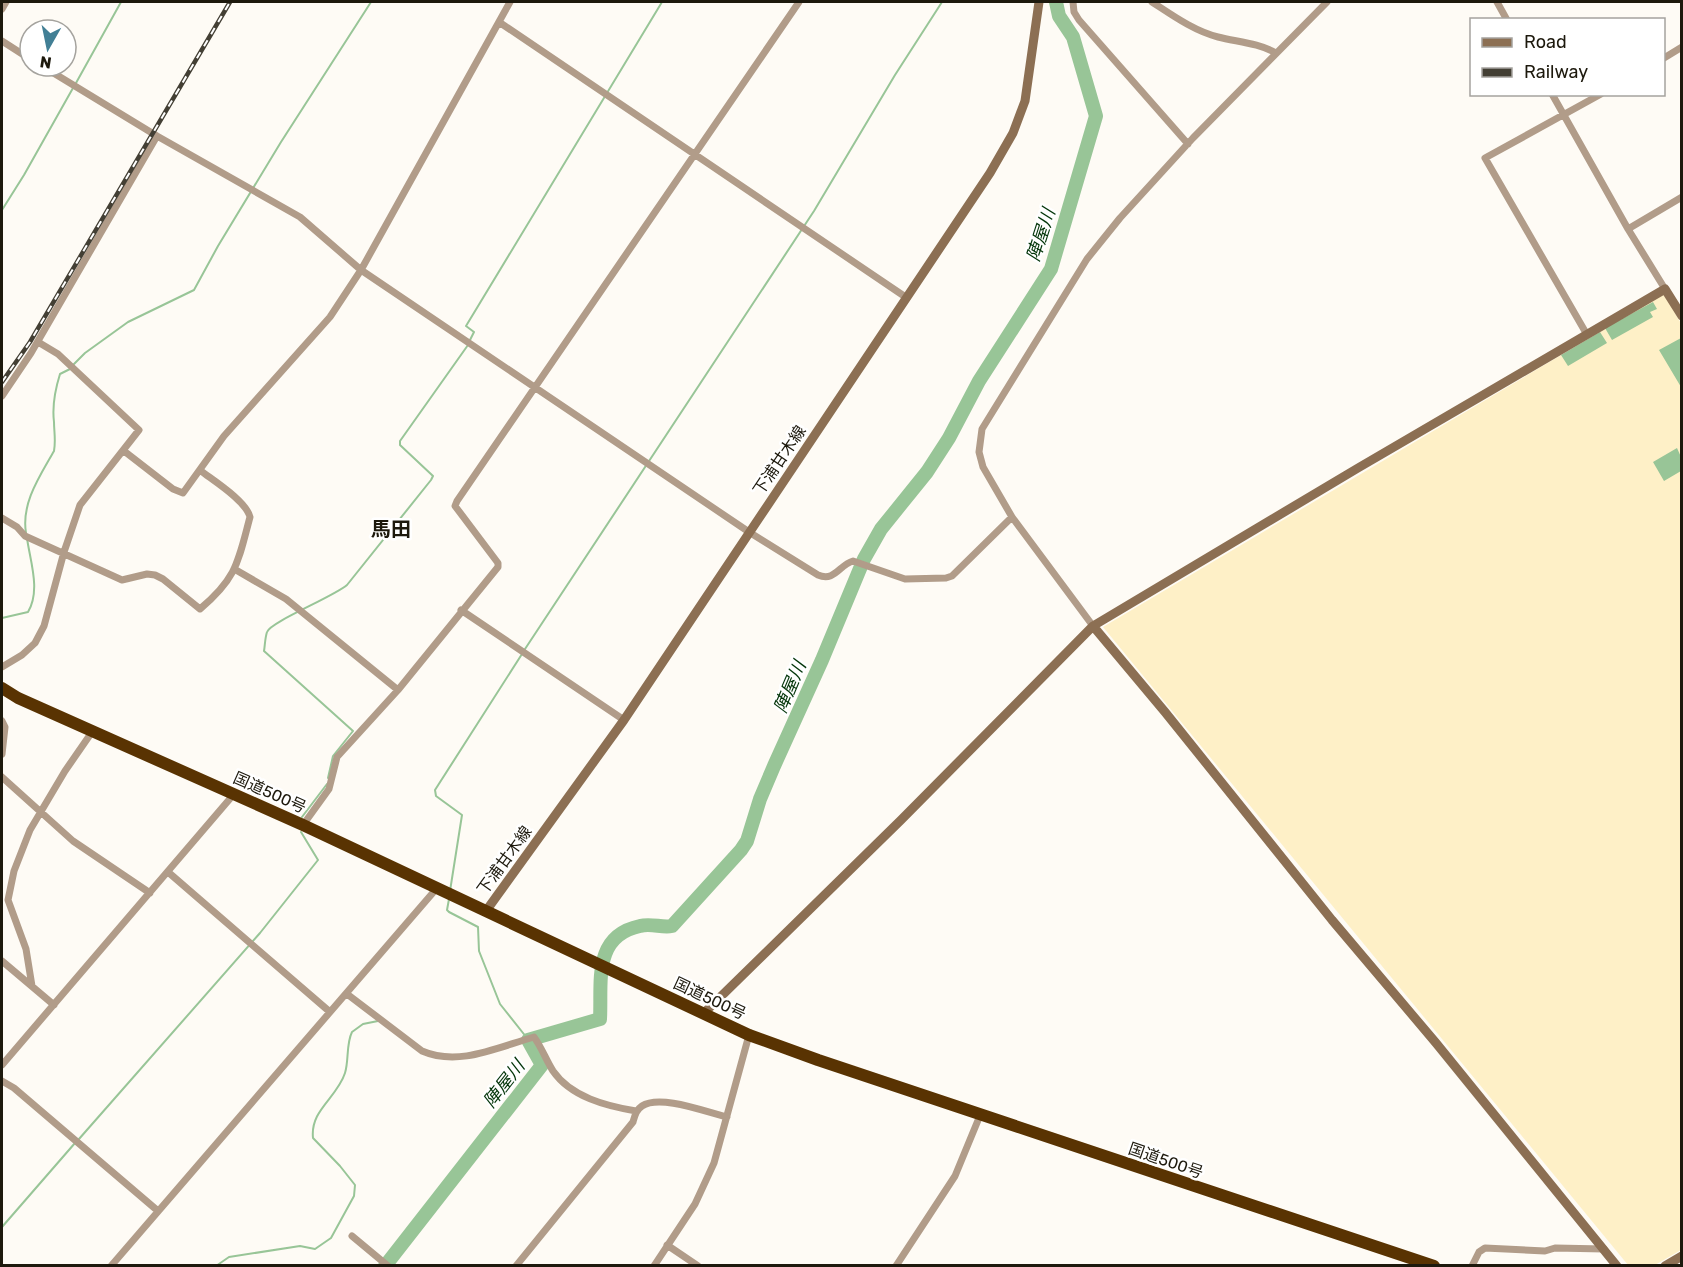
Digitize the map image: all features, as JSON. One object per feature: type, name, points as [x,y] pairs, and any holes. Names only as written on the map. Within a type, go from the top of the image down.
[{"type":"highway","name":"国道500号","points":[[2,688],[18,698],[92,732],[303,825],[750,1035],[1179,1182],[1434,1266]]},
{"type":"street","points":[[2,9],[6,2]]},
{"type":"street","points":[[124,451],[173,489],[183,493],[224,436],[330,317],[361,270],[510,2]]},
{"type":"street","points":[[303,825],[329,789],[338,757],[398,690],[498,567],[498,563],[455,506],[457,501],[799,2]]},
{"type":"street","name":"下浦甘木線","points":[[486,911],[624,720],[990,173],[1013,133],[1025,101],[1039,2]]},
{"type":"street","points":[[1073,2],[1074,12],[1079,20],[1188,144]]},
{"type":"street","points":[[1152,2],[1178,19],[1215,37],[1254,44],[1276,53]]},
{"type":"street","points":[[1327,2],[1188,144],[1102,239],[1068,289],[982,429],[980,452],[983,466],[1012,517],[1093,626],[1166,712],[1332,920],[1436,1042],[1617,1266]]},
{"type":"street","points":[[1501,3],[1506,18]]},
{"type":"street","points":[[499,22],[907,298]]},
{"type":"street","points":[[2,41],[18,51]]},
{"type":"street","points":[[1665,57],[1682,47]]},
{"type":"street","points":[[62,78],[300,218],[361,270],[748,532],[823,577],[834,575],[845,564],[854,561],[905,579],[946,578],[952,576],[1012,517]]},
{"type":"street","points":[[1553,96],[1628,229],[1682,316]]},
{"type":"street","points":[[1586,333],[1485,158],[1598,96]]},
{"type":"street","points":[[2,396],[38,342],[157,136]]},
{"type":"street","points":[[1628,229],[1682,197]]},
{"type":"street","points":[[704,1013],[901,820],[1093,626],[1586,333],[1665,289]]},
{"type":"street","points":[[2,667],[22,656],[35,642],[44,626],[64,552],[80,505],[140,430],[58,354],[38,342]]},
{"type":"street","points":[[2,518],[17,527],[25,536],[122,580],[147,574],[164,579],[200,609],[219,593],[236,570],[250,517],[242,503],[201,471]]},
{"type":"street","points":[[236,570],[286,599],[398,690]]},
{"type":"street","points":[[461,610],[624,720]]},
{"type":"street","points":[[2,721],[5,727],[2,754]]},
{"type":"street","points":[[32,986],[26,948],[8,900],[19,853],[65,771],[92,732]]},
{"type":"street","points":[[2,777],[73,841],[150,893]]},
{"type":"street","points":[[2,1065],[234,794]]},
{"type":"street","points":[[168,872],[330,1012]]},
{"type":"street","points":[[111,1266],[437,888]]},
{"type":"street","points":[[2,961],[54,1005]]},
{"type":"street","points":[[347,994],[422,1051],[435,1057],[451,1058],[472,1055],[534,1037],[552,1070],[564,1085],[610,1106],[636,1111]]},
{"type":"street","points":[[654,1266],[682,1225],[705,1185],[714,1163],[750,1035]]},
{"type":"street","points":[[2,1081],[14,1088],[158,1211]]},
{"type":"street","points":[[516,1266],[633,1122],[636,1111],[643,1105],[660,1101],[727,1117]]},
{"type":"street","points":[[896,1266],[955,1176],[981,1113]]},
{"type":"street","points":[[352,1236],[388,1266]]},
{"type":"street","points":[[668,1245],[698,1266]]},
{"type":"street","points":[[1472,1266],[1479,1252],[1485,1248],[1545,1251],[1555,1248],[1604,1249]]},
{"type":"street","points":[[1665,1266],[1682,1256]]},
{"type":"shaded area","points":[[1664,294],[1682,325],[1681,1250],[1655,1265],[1628,1265],[1103,627]]},
{"type":"shaded area","points":[[1653,302],[1657,309],[1650,312],[1653,317],[1612,340],[1605,328]]},
{"type":"shaded area","points":[[1600,332],[1607,343],[1568,366],[1561,355]]},
{"type":"shaded area","points":[[1682,339],[1681,387],[1659,350]]},
{"type":"shaded area","points":[[1677,448],[1681,457],[1681,471],[1664,481],[1653,462]]},
{"type":"waterway","points":[[76,83],[121,2]]},
{"type":"waterway","points":[[73,365],[85,353],[128,322],[194,290],[281,142],[371,2]]},
{"type":"waterway","points":[[470,340],[474,332],[466,326],[662,2]]},
{"type":"waterway","points":[[525,649],[814,211],[895,75],[942,2]]},
{"type":"waterway","name":"陣屋川","points":[[1052,2],[1056,3]]},
{"type":"waterway","name":"陣屋川","points":[[385,1266],[542,1065],[528,1040],[600,1019],[603,963],[607,950],[614,940],[625,931],[640,926],[672,926],[741,850],[747,841],[760,799],[864,559],[881,529],[927,472],[949,438],[979,381],[1051,269],[1096,116],[1073,37],[1059,16],[1056,2]]},
{"type":"waterway","points":[[2,210],[73,88]]},
{"type":"waterway","points":[[328,778],[333,756],[353,731],[264,651],[267,632],[279,622],[347,585],[431,480],[433,476],[400,445],[400,441],[468,345]]},
{"type":"waterway","points":[[26,533],[25,522],[29,500],[54,451],[53,416],[58,380],[60,374],[70,369]]},
{"type":"waterway","points":[[2,618],[28,612],[32,603],[34,575],[27,538]]},
{"type":"waterway","points":[[450,891],[462,815],[436,796],[435,790],[522,654]]},
{"type":"waterway","points":[[302,817],[327,784]]},
{"type":"waterway","points":[[79,1139],[260,933],[318,860],[301,832]]},
{"type":"waterway","points":[[449,899],[447,910],[449,912],[478,927],[479,951],[500,1004],[527,1038]]},
{"type":"waterway","points":[[216,1266],[229,1257],[300,1246],[315,1249],[331,1238],[354,1196],[355,1185],[313,1138],[313,1128],[320,1112],[345,1073],[352,1032],[363,1024],[378,1021]]},
{"type":"waterway","points":[[2,1227],[75,1143]]},
{"type":"railway","points":[[2,382],[30,342],[230,2]]},
{"type":"district","name":"馬田","points":[[391,529]]}]
